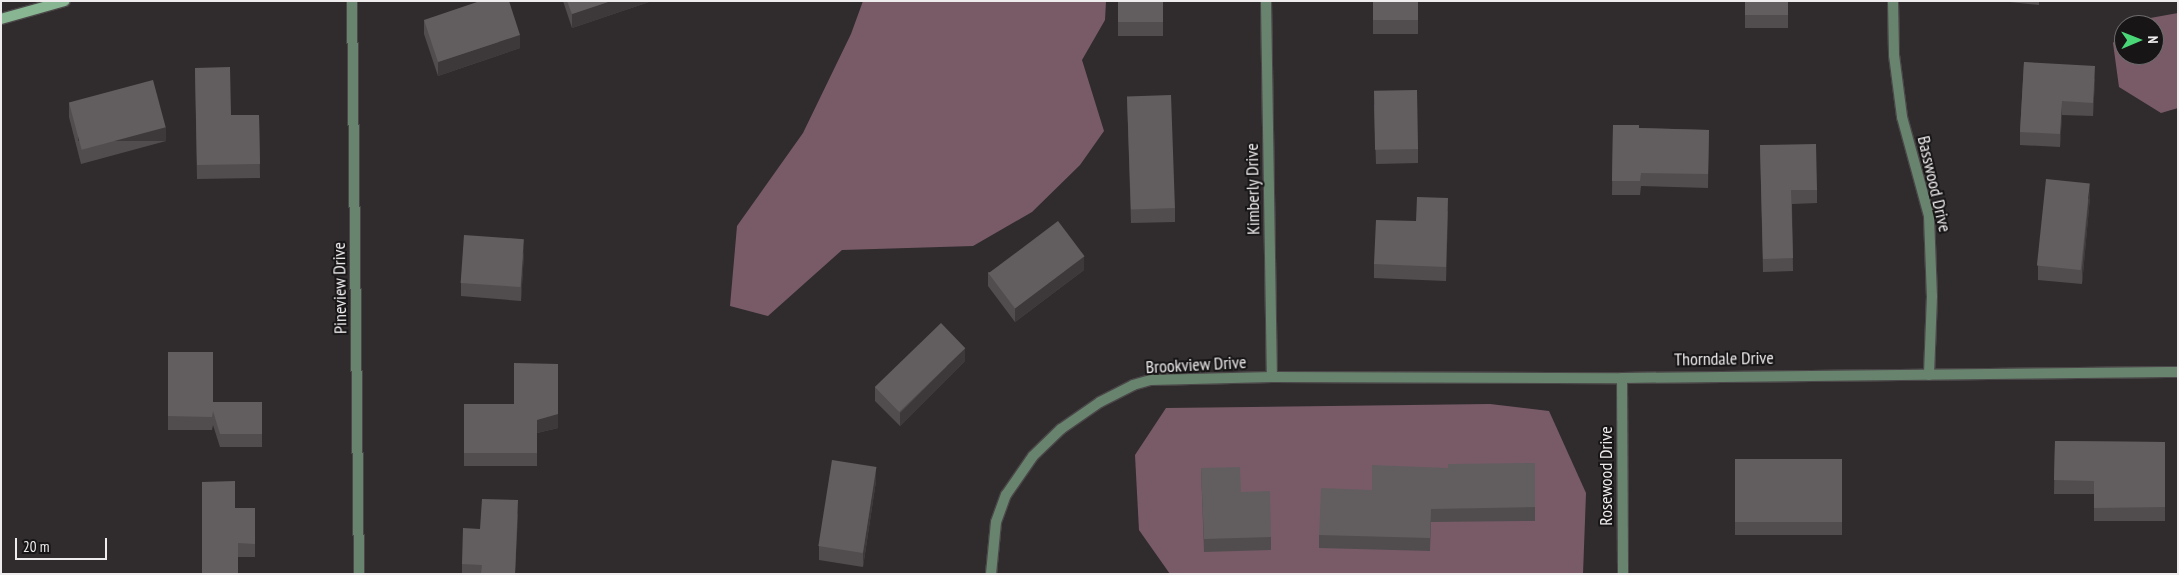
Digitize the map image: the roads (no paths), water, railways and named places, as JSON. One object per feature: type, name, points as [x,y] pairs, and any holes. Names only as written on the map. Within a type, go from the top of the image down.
[{"type":"street","points":[[1,19],[65,1]]},
{"type":"street","name":"Pineview Drive","points":[[352,1],[359,574]]},
{"type":"street","name":"Kimberly Drive","points":[[1266,1],[1272,377]]},
{"type":"street","name":"Basswood Drive","points":[[1893,1],[1894,55],[1902,117],[1929,216],[1932,296],[1929,375]]},
{"type":"street","name":"Thorndale Drive","points":[[1272,377],[1622,378],[2178,372]]},
{"type":"street","name":"Brookview Drive","points":[[991,574],[996,522],[1006,495],[1033,456],[1061,429],[1100,402],[1133,385],[1151,380],[1272,377]]},
{"type":"street","name":"Rosewood Drive","points":[[1622,378],[1623,574]]}]
